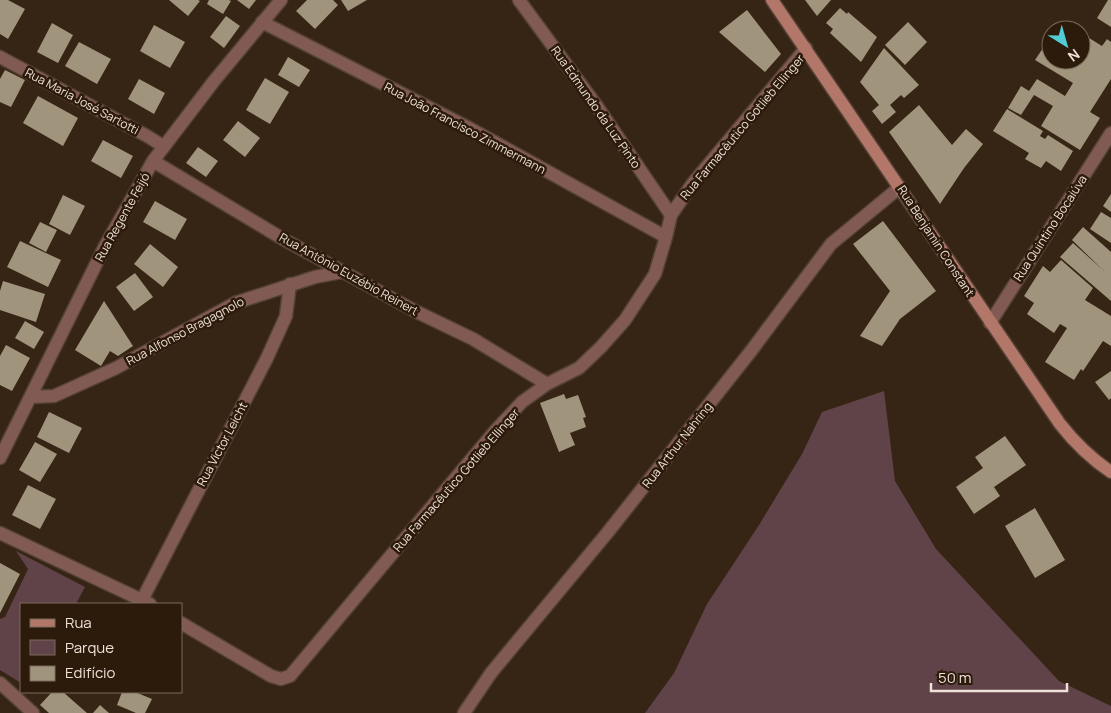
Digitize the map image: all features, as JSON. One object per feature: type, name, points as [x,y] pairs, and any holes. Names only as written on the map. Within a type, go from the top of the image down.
[{"type":"main road","name":"Rua Benjamin Constant","points":[[772,0],[1060,424],[1076,445],[1111,472]]},
{"type":"street","name":"Rua Regente Feijó","points":[[0,458],[104,248],[152,161],[281,0]]},
{"type":"street","name":"Rua Edmundo da Luz Pinto","points":[[519,0],[596,105],[671,215]]},
{"type":"street","name":"Rua João Francisco Zimmermann","points":[[262,22],[468,128],[666,237]]},
{"type":"street","name":"Rua Farmacêutico Gotlieb Ellinger","points":[[182,624],[271,676],[281,679],[290,676],[495,431],[522,402],[546,384],[579,368],[625,320],[655,274],[671,215],[692,183],[806,48]]},
{"type":"street","name":"Rua Maria José Sartotti","points":[[0,57],[163,146]]},
{"type":"street","name":"Rua Quintino Bocaiúva","points":[[990,323],[1111,133]]},
{"type":"street","name":"Rua Antônio Euzébio Reinert","points":[[152,161],[342,272],[473,339],[546,384]]},
{"type":"street","name":"Rua Arthur Nahring","points":[[464,713],[491,673],[608,532],[831,244],[900,187]]},
{"type":"street","name":"Rua Alfonso Bragagnolo","points":[[31,397],[54,396],[116,368],[235,303],[290,284],[342,272]]},
{"type":"street","name":"Rua Victor Leicht","points":[[146,602],[267,358],[286,316],[290,284]]},
{"type":"street","points":[[0,533],[146,602]]},
{"type":"street","points":[[0,683],[33,713]]},
{"type":"green space","points":[[884,391],[895,481],[936,549],[1059,681],[1111,706],[1111,713],[645,713],[674,673],[707,604],[759,525],[802,454],[822,412]]},
{"type":"green space","points":[[16,551],[85,587],[77,603],[20,603],[20,682],[0,670],[0,619],[5,617],[28,569]]},
{"type":"building","points":[[0,0],[8,0],[25,9],[8,39],[0,34]]},
{"type":"building","points":[[169,0],[198,0],[200,1],[188,16]]},
{"type":"building","points":[[209,0],[231,1],[223,14],[207,4]]},
{"type":"building","points":[[237,0],[256,0],[249,9]]},
{"type":"building","points":[[307,0],[333,0],[338,5],[315,29],[296,11]]},
{"type":"building","points":[[341,0],[367,0],[348,11]]},
{"type":"building","points":[[805,0],[831,0],[817,16]]},
{"type":"building","points":[[1108,0],[1111,0],[1111,27],[1097,18]]},
{"type":"building","points":[[840,8],[847,14],[848,12],[877,37],[861,62],[830,33],[833,29],[826,23]]},
{"type":"building","points":[[747,10],[781,54],[765,72],[719,32]]},
{"type":"building","points":[[226,16],[240,26],[224,48],[210,37]]},
{"type":"building","points":[[908,22],[927,42],[905,65],[885,45]]},
{"type":"building","points":[[52,23],[73,35],[58,63],[37,52]]},
{"type":"building","points":[[154,25],[185,42],[170,68],[140,51]]},
{"type":"building","points":[[1091,39],[1102,46],[1107,39],[1111,42],[1111,79],[1090,112],[1100,118],[1080,150],[1041,126],[1053,106],[1034,95],[1021,115],[1008,108],[1021,86],[1029,91],[1037,79],[1065,96],[1073,83],[1052,70],[1091,70]]},
{"type":"building","points":[[79,42],[111,59],[97,84],[65,66]]},
{"type":"building","points":[[884,48],[919,85],[904,98],[901,95],[890,105],[896,112],[882,124],[872,111],[879,105],[860,82]]},
{"type":"building","points":[[1041,51],[1041,64],[1035,60]]},
{"type":"building","points":[[288,57],[310,70],[299,87],[278,75]]},
{"type":"building","points":[[5,70],[25,80],[11,107],[0,102],[0,79]]},
{"type":"building","points":[[265,78],[289,92],[270,124],[246,110]]},
{"type":"building","points":[[139,79],[165,93],[154,114],[128,99]]},
{"type":"building","points":[[38,96],[78,118],[63,146],[23,123]]},
{"type":"building","points":[[919,105],[952,145],[966,129],[983,144],[940,204],[889,132]]},
{"type":"building","points":[[1007,109],[1043,131],[1040,136],[1045,139],[1048,135],[1073,151],[1061,171],[1046,161],[1041,168],[1025,159],[1029,153],[993,131]]},
{"type":"building","points":[[238,121],[260,138],[245,157],[223,140]]},
{"type":"building","points":[[103,140],[133,156],[121,178],[91,161]]},
{"type":"building","points":[[198,147],[218,161],[206,177],[186,163]]},
{"type":"building","points":[[1111,194],[1111,212],[1103,206]]},
{"type":"building","points":[[63,195],[85,206],[70,235],[49,224]]},
{"type":"building","points":[[155,201],[187,219],[175,240],[143,222]]},
{"type":"building","points":[[1101,212],[1111,218],[1111,243],[1090,229]]},
{"type":"building","points":[[883,221],[936,291],[900,319],[882,346],[860,336],[890,291],[853,244]]},
{"type":"building","points":[[40,222],[57,230],[46,252],[29,243]]},
{"type":"building","points":[[1083,227],[1111,252],[1111,301],[1060,257],[1073,243],[1104,271],[1072,240]]},
{"type":"building","points":[[20,241],[61,260],[48,287],[7,267]]},
{"type":"building","points":[[150,244],[178,267],[163,287],[134,264]]},
{"type":"building","points":[[1061,260],[1093,288],[1085,300],[1111,316],[1111,346],[1103,341],[1083,371],[1081,369],[1074,380],[1045,362],[1067,328],[1060,324],[1054,333],[1027,314],[1034,303],[1024,296],[1043,266],[1050,272]]},
{"type":"building","points":[[135,273],[153,297],[134,311],[116,287]]},
{"type":"building","points":[[3,281],[45,294],[36,322],[0,310],[0,291]]},
{"type":"building","points":[[104,301],[133,346],[118,356],[110,351],[101,366],[75,350]]},
{"type":"building","points":[[25,321],[44,332],[34,349],[15,338]]},
{"type":"building","points":[[6,345],[30,358],[12,391],[0,385],[0,356]]},
{"type":"building","points":[[1111,371],[1111,398],[1109,400],[1095,382]]},
{"type":"building","points":[[564,394],[566,399],[578,395],[586,417],[583,418],[586,427],[570,433],[575,445],[559,452],[540,403]]},
{"type":"building","points":[[49,412],[82,428],[69,453],[37,437]]},
{"type":"building","points":[[1005,436],[1026,465],[994,487],[1000,496],[974,514],[956,487],[983,468],[975,457]]},
{"type":"building","points":[[35,442],[57,454],[40,482],[19,470]]},
{"type":"building","points":[[28,485],[56,499],[40,529],[12,515]]},
{"type":"building","points":[[1035,508],[1065,560],[1035,578],[1005,526]]},
{"type":"building","points":[[0,563],[20,574],[0,613]]},
{"type":"building","points":[[51,693],[64,693],[87,713],[49,713],[40,705]]},
{"type":"building","points":[[122,693],[137,693],[152,699],[145,713],[136,713],[117,705]]},
{"type":"building","points":[[100,705],[109,713],[93,713]]}]
